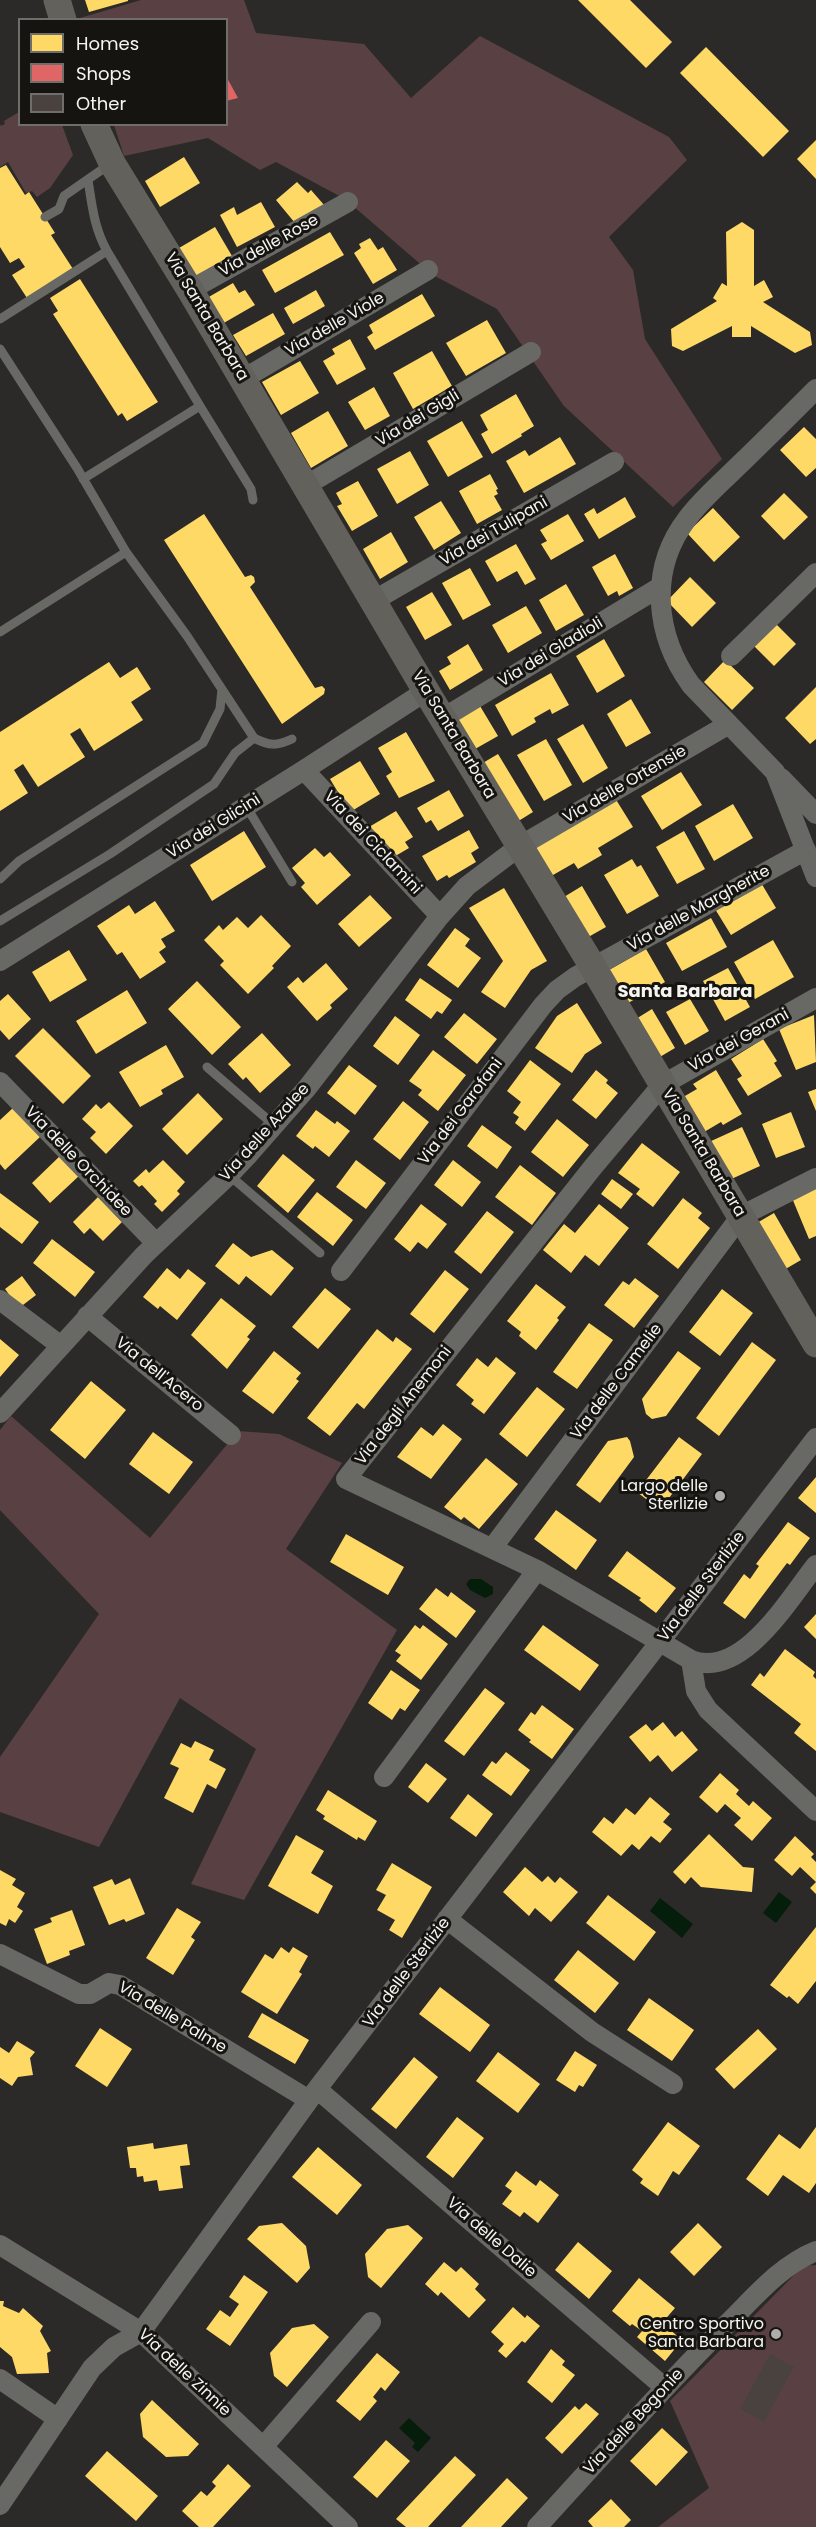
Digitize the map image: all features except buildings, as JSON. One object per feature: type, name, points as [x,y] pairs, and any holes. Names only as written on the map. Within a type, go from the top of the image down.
[{"type":"street","points":[[57,0],[62,18]]},
{"type":"street","name":"Via Santa Barbara","points":[[95,126],[112,163],[190,290],[426,691],[593,967],[816,1344]]},
{"type":"street","name":"Via delle Rose","points":[[190,290],[348,202]]},
{"type":"street","name":"Via delle Viole","points":[[243,379],[428,270]]},
{"type":"street","name":"Via dei Gigli","points":[[305,486],[531,352]]},
{"type":"street","points":[[816,389],[686,519],[669,551],[660,587],[662,621],[680,669],[691,685],[816,814]]},
{"type":"street","name":"Via dei Tulipani","points":[[373,601],[614,462]]},
{"type":"street","points":[[731,656],[814,579]]},
{"type":"street","name":"Via dei Gladioli","points":[[443,718],[660,587]]},
{"type":"street","name":"Via dei Glicini","points":[[0,961],[426,691]]},
{"type":"street","name":"Via delle Ortensie","points":[[520,846],[729,724]]},
{"type":"street","name":"Via dei Ciclamini","points":[[304,770],[440,916]]},
{"type":"street","points":[[775,772],[816,877]]},
{"type":"street","name":"Via delle Azalee","points":[[0,1413],[87,1316],[156,1244],[229,1176],[307,1088],[440,916],[472,881],[520,846]]},
{"type":"street","name":"Via delle Margherite","points":[[593,967],[806,850]]},
{"type":"street","name":"Via dei Garofani","points":[[341,1270],[543,1005],[563,985],[593,967]]},
{"type":"street","name":"Via dei Gerani","points":[[662,1084],[816,998]]},
{"type":"street","name":"Via delle Orchidee","points":[[0,1082],[156,1244]]},
{"type":"street","name":"Via degli Anemoni","points":[[662,1084],[586,1176],[346,1479],[493,1547],[537,1570],[691,1660]]},
{"type":"street","points":[[741,1216],[816,1178]]},
{"type":"street","name":"Via delle Camelie","points":[[493,1547],[741,1216]]},
{"type":"street","points":[[0,1300],[61,1346]]},
{"type":"street","name":"Via dell'Acero","points":[[87,1316],[231,1435]]},
{"type":"street","name":"Via delle Sterlizie","points":[[0,2505],[96,2363],[114,2347],[141,2332],[313,2095],[816,1438]]},
{"type":"street","points":[[816,1565],[765,1628],[742,1652],[712,1663],[691,1660],[696,1691],[708,1710],[816,1811]]},
{"type":"street","points":[[384,1777],[537,1570]]},
{"type":"street","points":[[447,1919],[592,2032],[673,2084]]},
{"type":"street","name":"Via delle Palme","points":[[0,1954],[79,1994],[90,1995],[109,1983],[120,1985],[313,2095]]},
{"type":"street","name":"Via delle Dalie","points":[[313,2095],[664,2387]]},
{"type":"street","name":"Via delle Zinnie","points":[[0,2245],[141,2332],[348,2527]]},
{"type":"street","name":"Via delle Begonie","points":[[537,2527],[664,2387],[773,2279],[798,2260],[816,2251]]},
{"type":"street","points":[[262,2447],[371,2322]]},
{"type":"street","points":[[0,2379],[58,2419]]},
{"type":"lane","points":[[45,217],[58,209],[64,196],[112,163]]},
{"type":"lane","points":[[88,180],[94,221],[107,251],[251,489],[253,500]]},
{"type":"lane","points":[[0,319],[107,251]]},
{"type":"lane","points":[[0,349],[126,552],[254,738],[266,744],[279,745],[292,739]]},
{"type":"lane","points":[[83,480],[200,406]]},
{"type":"lane","points":[[0,632],[126,552]]},
{"type":"lane","points":[[0,879],[19,861],[202,743],[220,709],[222,689]]},
{"type":"lane","points":[[0,921],[100,860],[214,784],[235,753],[254,738]]},
{"type":"lane","points":[[246,806],[292,882]]},
{"type":"lane","points":[[207,1067],[273,1125]]},
{"type":"lane","points":[[229,1176],[320,1253]]},
{"type":"shaded area","points":[[141,0],[244,0],[256,33],[364,44],[411,98],[480,36],[669,137],[687,160],[609,237],[633,270],[645,339],[722,459],[673,507],[564,406],[497,309],[433,275],[345,199],[276,162],[260,170],[208,138],[124,156],[114,126],[228,126],[228,18],[80,18]]},
{"type":"shaded area","points":[[18,113],[18,126],[62,126],[73,155],[50,188],[37,197],[32,191],[26,193],[8,162],[0,167],[0,124],[1,126],[5,124],[4,121]]},
{"type":"shaded area","points":[[11,1416],[150,1538],[238,1431],[279,1434],[342,1463],[286,1549],[397,1630],[244,1900],[191,1884],[256,1749],[180,1698],[99,1847],[0,1812],[0,1757],[99,1614],[0,1510],[0,1430]]},
{"type":"shaded area","points":[[470,1579],[481,1579],[493,1587],[493,1594],[485,1598],[470,1590],[466,1584]]},
{"type":"shaded area","points":[[779,1892],[792,1902],[776,1923],[763,1913]]},
{"type":"shaded area","points":[[660,1898],[693,1924],[682,1938],[650,1911]]},
{"type":"shaded area","name":"Centro Sportivo Santa Barbara","points":[[816,2265],[816,2527],[658,2527],[709,2488],[670,2401],[803,2266]]},
{"type":"shaded area","points":[[409,2418],[431,2438],[418,2452],[412,2447],[415,2443],[399,2428]]},
{"type":"place","name":"Largo delle Sterlizie","points":[[720,1496]]},
{"type":"place","name":"Centro Sportivo Santa Barbara","points":[[776,2334]]},
{"type":"district","name":"Santa Barbara","points":[[685,992]]}]
